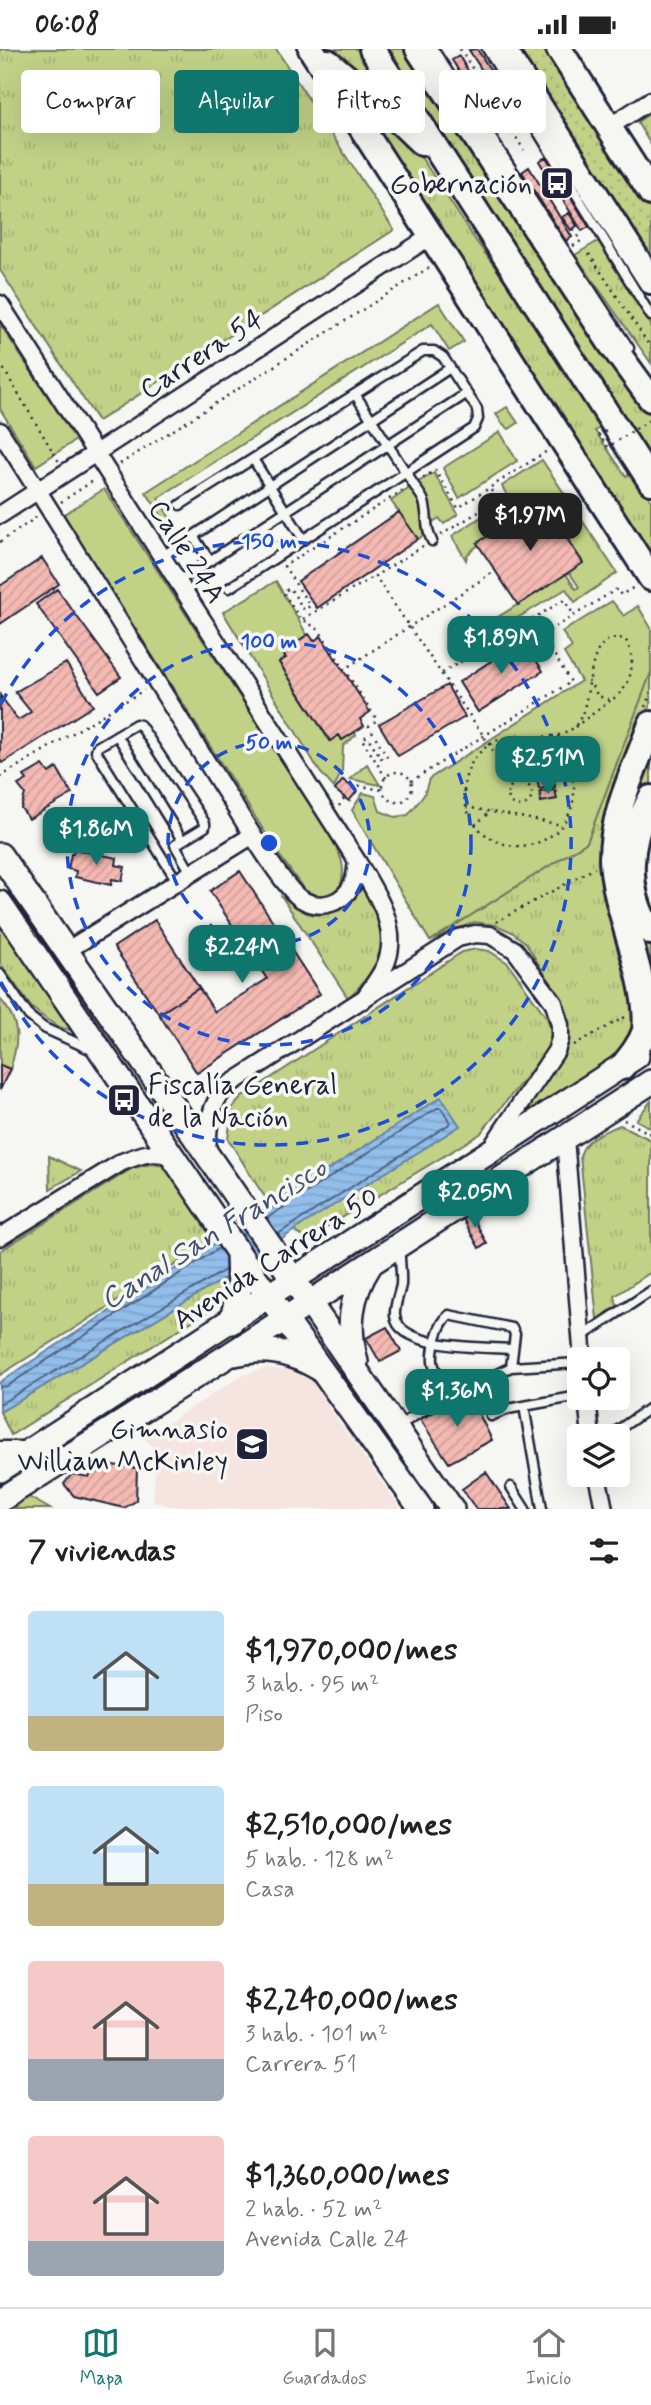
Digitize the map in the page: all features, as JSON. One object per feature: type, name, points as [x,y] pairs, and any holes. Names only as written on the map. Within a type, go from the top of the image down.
[{"type":"main road","points":[[312,49],[399,121],[458,182]]},
{"type":"main road","points":[[312,49],[651,578]]},
{"type":"main road","points":[[372,49],[651,482]]},
{"type":"main road","points":[[418,49],[611,344],[651,400]]},
{"type":"main road","points":[[503,49],[651,282]]},
{"type":"main road","points":[[559,49],[651,193]]},
{"type":"main road","points":[[622,1067],[641,1040],[647,1005],[612,859],[614,834],[651,724]]},
{"type":"main road","points":[[635,770],[651,742]]},
{"type":"main road","points":[[651,798],[638,827],[631,862],[638,906],[651,932]]},
{"type":"main road","points":[[0,855],[452,1509]]},
{"type":"main road","points":[[0,903],[232,1242],[246,1278],[270,1297],[421,1509]]},
{"type":"main road","name":"Avenida Carrera 50","points":[[0,1470],[270,1297],[651,1046]]},
{"type":"main road","name":"Avenida Carrera 50","points":[[0,1500],[651,1082]]},
{"type":"main road","points":[[274,1251],[286,1256],[308,1258],[340,1249]]},
{"type":"main road","points":[[362,1378],[353,1351],[350,1314],[357,1287],[371,1263]]},
{"type":"main road","points":[[231,1322],[246,1278]]},
{"type":"main road","points":[[229,1355],[255,1351],[282,1353],[323,1371]]},
{"type":"street","points":[[609,127],[651,100]]},
{"type":"street","name":"Carrera 54","points":[[0,515],[431,236]]},
{"type":"street","name":"Calle 24A","points":[[0,304],[93,453],[357,861],[384,908],[389,937],[385,966],[363,1000]]},
{"type":"street","points":[[0,431],[156,683],[291,890],[314,905],[331,904],[347,894],[354,881],[357,861]]},
{"type":"street","points":[[66,951],[253,835]]},
{"type":"street","points":[[207,1154],[208,1123],[214,1104],[226,1086],[458,938],[475,934],[490,935],[515,950],[554,1003],[560,1025],[560,1038],[552,1057],[486,1156]]},
{"type":"street","points":[[565,1138],[582,1347]]},
{"type":"street","points":[[0,1237],[122,1162],[142,1154],[158,1152],[174,1156]]},
{"type":"street","points":[[0,1450],[31,1450]]},
{"type":"street","points":[[599,1487],[604,1509]]},
{"type":"lane","points":[[433,49],[638,361]]},
{"type":"lane","points":[[487,49],[651,316]]},
{"type":"lane","points":[[180,505],[423,351],[439,353],[478,414],[477,424],[229,588]]},
{"type":"lane","points":[[160,557],[450,368]]},
{"type":"lane","points":[[355,394],[425,503],[427,528],[432,541]]},
{"type":"lane","points":[[177,582],[466,394]]},
{"type":"lane","points":[[253,459],[303,539]]},
{"type":"lane","points":[[193,536],[209,561]]},
{"type":"lane","points":[[160,853],[205,827],[205,823],[136,724],[97,747],[96,751],[160,853],[184,877]]},
{"type":"lane","points":[[117,735],[178,843],[184,877]]},
{"type":"lane","points":[[0,974],[29,1016],[44,1028],[104,1055]]},
{"type":"lane","points":[[400,1244],[401,1283],[395,1317],[397,1325],[409,1335],[436,1344],[512,1349]]},
{"type":"lane","points":[[581,1337],[651,1291]]},
{"type":"lane","points":[[453,1395],[434,1364],[436,1344],[444,1319],[449,1315],[512,1328],[511,1367]]},
{"type":"lane","points":[[395,1428],[453,1395],[511,1367],[567,1364]]},
{"type":"lane","points":[[491,1416],[508,1409],[567,1398]]},
{"type":"lane","points":[[524,1406],[542,1509]]},
{"type":"lane","points":[[627,1424],[651,1408]]},
{"type":"lane","points":[[511,1487],[525,1509]]},
{"type":"path","points":[[460,49],[524,150]]},
{"type":"path","points":[[573,229],[581,241],[572,247],[576,254]]},
{"type":"path","points":[[589,254],[651,348]]},
{"type":"path","points":[[0,542],[445,258]]},
{"type":"path","points":[[0,363],[65,472]]},
{"type":"path","points":[[606,431],[599,435],[608,447],[651,419]]},
{"type":"path","points":[[386,778],[362,740],[367,736],[382,759],[387,756],[369,726],[377,720],[319,630],[303,619],[283,592],[290,588],[304,610],[310,606],[284,566],[435,470],[458,508],[553,447]]},
{"type":"path","points":[[303,619],[498,500],[490,489]]},
{"type":"path","points":[[344,669],[495,571]]},
{"type":"path","points":[[374,576],[514,785]]},
{"type":"path","points":[[411,781],[571,681],[542,635],[617,589],[621,595],[628,590]]},
{"type":"path","points":[[441,674],[564,600],[574,615]]},
{"type":"path","points":[[558,736],[564,759],[573,776],[575,794],[571,813],[563,825],[546,840],[528,846],[509,846],[491,839],[475,825],[466,807],[463,793],[466,774],[475,757],[489,744],[503,738],[558,736],[572,729],[619,695],[630,675],[630,648],[625,639],[615,637],[605,642],[592,660],[589,696],[580,719],[572,729]]},
{"type":"path","points":[[589,681],[598,696],[611,700]]},
{"type":"path","points":[[0,777],[156,683]]},
{"type":"path","points":[[533,737],[551,745],[564,759]]},
{"type":"path","points":[[353,788],[356,785],[382,790],[391,801],[401,802],[410,796],[411,781],[400,773],[390,774],[382,790]]},
{"type":"path","points":[[524,783],[530,788],[531,798],[527,804],[519,806],[510,801],[509,792],[514,785],[524,783]]},
{"type":"path","points":[[466,807],[563,825]]},
{"type":"path","points":[[475,825],[491,811]]},
{"type":"path","points":[[553,823],[557,831]]},
{"type":"path","points":[[475,934],[612,859]]},
{"type":"path","points":[[552,1057],[647,1005]]},
{"type":"path","points":[[605,1112],[651,1134]]},
{"type":"shaded area","name":"Gimnasio William McKinley","points":[[266,1368],[288,1370],[318,1385],[329,1408],[401,1509],[189,1509],[153,1502],[157,1450],[144,1438],[241,1376]]},
{"type":"green space","points":[[0,49],[276,49],[290,70],[174,70],[174,133],[299,133],[299,84],[313,106],[313,133],[331,133],[394,230],[98,421],[0,270]]},
{"type":"green space","points":[[329,49],[360,49],[374,70],[353,70]]},
{"type":"green space","points":[[390,49],[411,49],[425,70],[403,70]]},
{"type":"green space","points":[[513,49],[548,49],[651,209],[651,264],[546,100],[546,70],[526,70]]},
{"type":"green space","points":[[425,70],[439,91],[439,131],[425,108]]},
{"type":"green space","points":[[651,113],[651,145],[637,122]]},
{"type":"green space","points":[[374,133],[399,133],[423,160],[604,425],[595,431],[626,476],[634,470],[651,501],[651,564]]},
{"type":"green space","points":[[440,133],[467,133],[651,412],[651,461]]},
{"type":"green space","points":[[598,241],[651,325],[651,363],[575,255]]},
{"type":"green space","points":[[439,303],[464,342],[449,351],[432,324],[158,498],[178,531],[174,535],[146,492]]},
{"type":"green space","points":[[0,324],[76,440],[36,466],[0,409]]},
{"type":"green space","points":[[507,407],[518,423],[509,429],[496,414]]},
{"type":"green space","points":[[500,432],[517,461],[459,498],[443,468]]},
{"type":"green space","points":[[542,460],[617,573],[575,602],[566,589],[504,626],[498,617],[566,574],[576,589],[579,587],[569,572],[583,562],[542,501],[478,543],[466,560],[452,536],[509,499],[502,486]]},
{"type":"green space","points":[[434,473],[458,514],[444,524],[439,518],[430,524],[415,484]]},
{"type":"green space","points":[[411,487],[417,496],[426,534],[418,539],[391,501]]},
{"type":"green space","points":[[104,489],[327,830],[342,860],[343,875],[338,892],[324,896],[308,895],[280,856],[63,515]]},
{"type":"green space","points":[[276,581],[307,635],[282,651],[286,658],[279,663],[329,740],[339,735],[342,740],[355,732],[356,735],[343,746],[342,771],[334,788],[320,772],[223,612]]},
{"type":"green space","points":[[612,601],[624,616],[638,606],[651,628],[651,672],[587,842],[430,941],[352,810],[363,793],[375,796],[380,811],[395,817],[408,815],[424,795],[429,779],[581,681],[564,653],[572,647],[562,632]]},
{"type":"green space","points":[[651,672],[651,702],[604,835],[632,981],[634,1024],[629,1040],[617,1056],[517,1121],[567,1049],[569,1026],[561,1002],[526,943],[512,932],[496,925],[474,922],[430,941],[587,842]]},
{"type":"green space","points":[[651,763],[651,784],[638,804],[645,937],[651,945],[651,988],[638,945],[630,800]]},
{"type":"green space","points":[[367,764],[380,785],[350,779]]},
{"type":"green space","points":[[362,888],[378,919],[381,946],[371,972],[348,998],[282,897],[301,910],[315,915],[338,909]]},
{"type":"green space","points":[[0,923],[80,1033],[59,1027],[32,1008],[0,963]]},
{"type":"green space","points":[[476,949],[489,951],[508,963],[547,1018],[552,1035],[549,1048],[480,1134],[307,1239],[284,1221],[273,1208],[228,1139],[232,1108],[242,1097],[462,952]]},
{"type":"green space","points":[[0,999],[15,1024],[15,1050],[10,1069],[0,1065]]},
{"type":"green space","points":[[651,1101],[651,1128],[636,1120]]},
{"type":"green space","points":[[620,1125],[651,1140],[651,1272],[615,1296],[617,1306],[597,1319],[580,1156],[582,1149],[591,1140]]},
{"type":"green space","points":[[49,1156],[81,1171],[50,1189]]},
{"type":"green space","points":[[152,1164],[163,1166],[172,1173],[213,1241],[0,1375],[0,1251],[133,1168]]},
{"type":"green space","points":[[227,1277],[224,1301],[11,1435],[0,1412]]},
{"type":"green space","points":[[27,1496],[50,1509],[14,1509]]},
{"type":"water","points":[[441,1097],[460,1126],[302,1225],[227,1277],[0,1412],[0,1382]]},
{"type":"building","points":[[477,49],[490,70],[482,70],[469,50]]},
{"type":"building","points":[[459,56],[468,70],[458,70],[452,60]]},
{"type":"building","name":"Gobernación","points":[[546,157],[589,227],[582,231],[539,161]]},
{"type":"building","name":"Gobernación","points":[[529,167],[572,237],[566,241],[522,172]]},
{"type":"building","name":"Gobernación","points":[[569,213],[577,226],[571,230],[562,217]]},
{"type":"building","points":[[542,501],[583,563],[518,605],[477,543]]},
{"type":"building","points":[[399,512],[418,539],[317,608],[298,581]]},
{"type":"building","points":[[42,558],[59,584],[0,624],[0,586]]},
{"type":"building","points":[[57,589],[121,677],[99,692],[36,604]]},
{"type":"building","points":[[309,634],[314,641],[321,636],[370,712],[360,719],[364,726],[342,740],[339,735],[330,741],[279,662],[286,658],[281,652]]},
{"type":"building","points":[[523,640],[543,671],[478,712],[459,682]]},
{"type":"building","points":[[66,663],[93,706],[2,763],[0,695],[18,720],[31,712],[15,692]]},
{"type":"building","points":[[447,685],[465,717],[398,756],[379,724]]},
{"type":"building","points":[[43,765],[49,773],[57,768],[72,794],[29,819],[21,808],[25,794],[18,785],[27,780],[24,776]]},
{"type":"building","points":[[552,768],[555,787],[539,789],[536,770]]},
{"type":"building","points":[[343,780],[357,791],[349,801],[335,790]]},
{"type":"building","points":[[555,790],[557,799],[541,802],[540,792]]},
{"type":"building","points":[[74,849],[117,858],[116,865],[125,867],[122,881],[112,879],[111,885],[75,877],[76,871],[68,869]]},
{"type":"building","points":[[240,871],[320,994],[197,1073],[159,1014],[199,988],[215,1012],[267,979],[210,891]]},
{"type":"building","points":[[155,920],[199,988],[159,1014],[114,947]]},
{"type":"building","points":[[0,1065],[10,1069],[0,1090]]},
{"type":"building","points":[[471,1213],[487,1244],[479,1248],[462,1217]]},
{"type":"building","points":[[387,1327],[401,1351],[380,1362],[366,1338]]},
{"type":"building","points":[[469,1394],[492,1440],[449,1463],[420,1419]]},
{"type":"building","points":[[103,1464],[137,1468],[136,1501],[124,1508],[74,1496],[64,1484],[72,1474],[89,1477],[92,1470],[99,1472]]},
{"type":"building","points":[[486,1472],[511,1509],[476,1509],[462,1489]]},
{"type":"place","name":"Gobernación","points":[[557,183]]},
{"type":"place","name":"Fiscalía General de la Nación","points":[[124,1100]]},
{"type":"place","name":"Gimnasio William McKinley","points":[[252,1444]]},
{"type":"water label","name":"Canal San Francisco","points":[[213,1233]]}]
